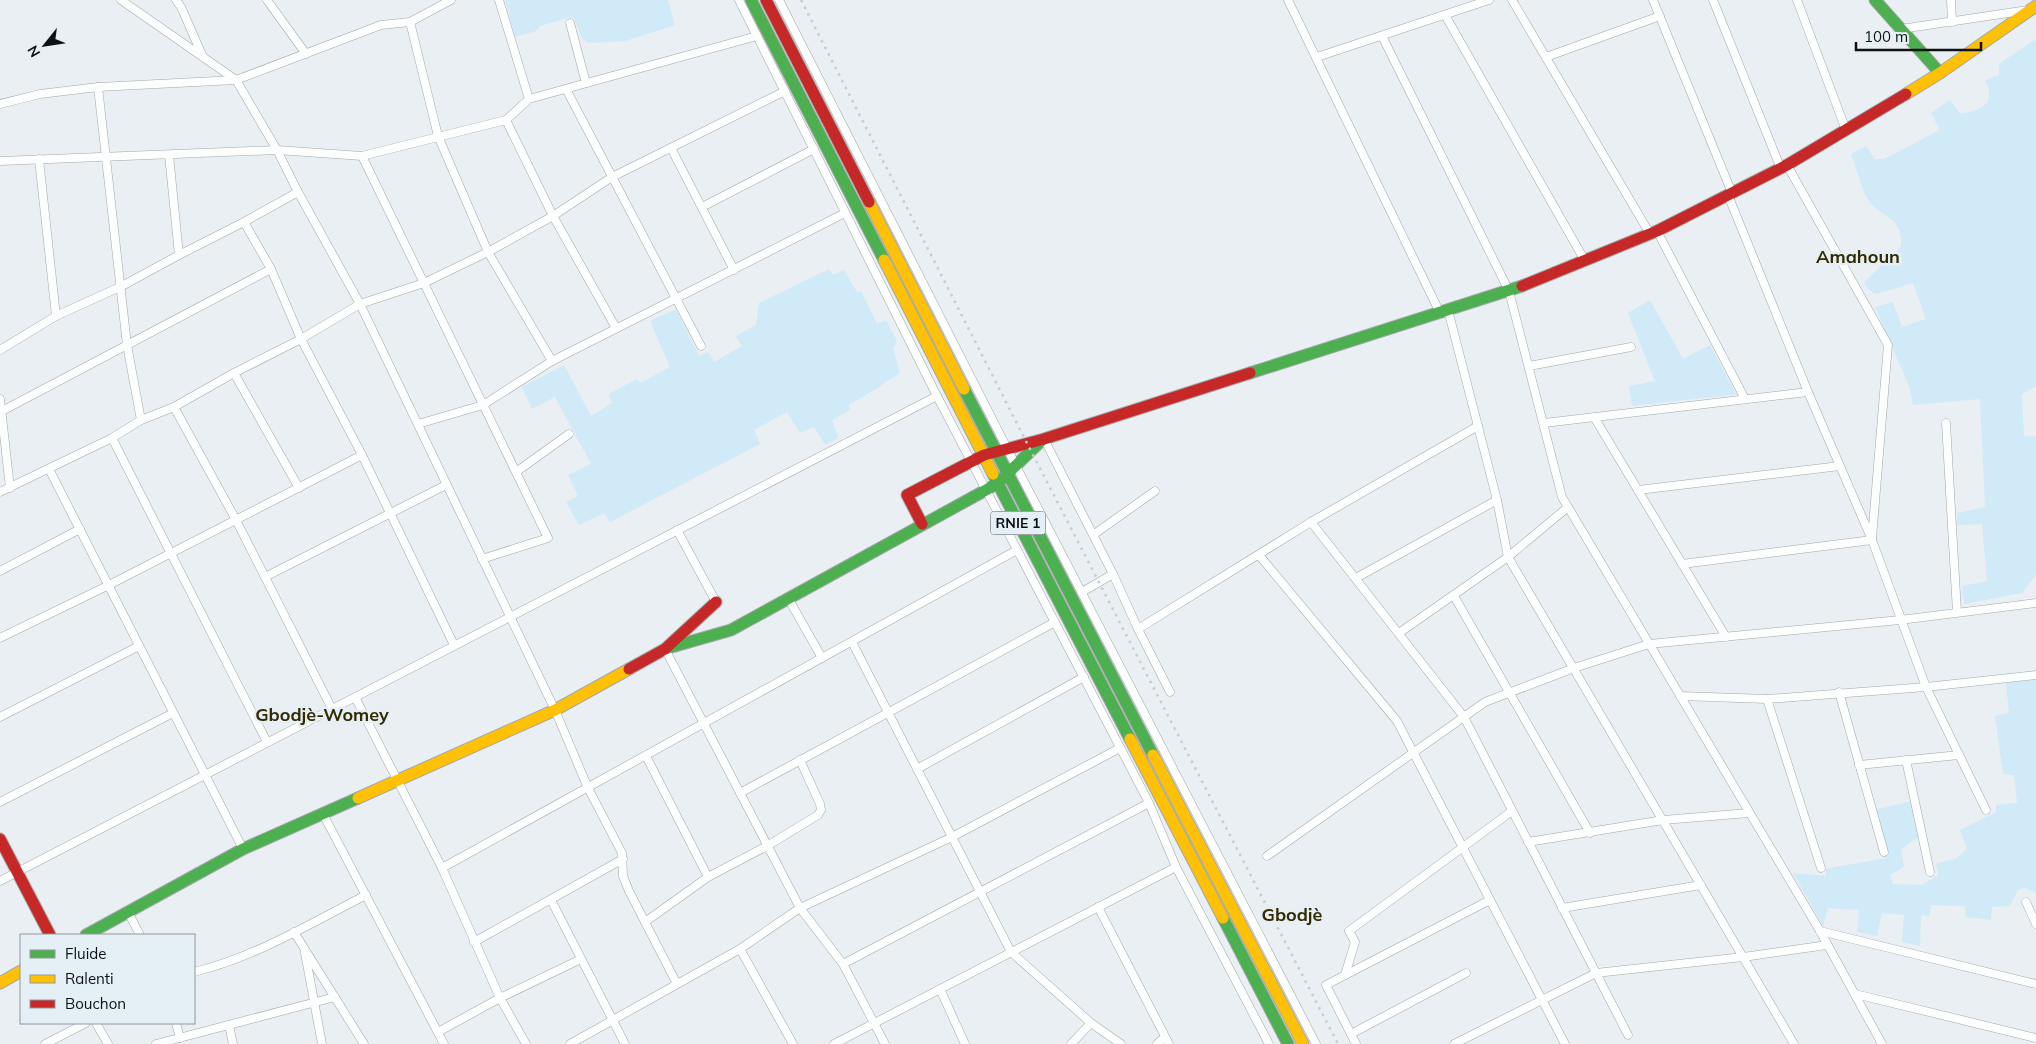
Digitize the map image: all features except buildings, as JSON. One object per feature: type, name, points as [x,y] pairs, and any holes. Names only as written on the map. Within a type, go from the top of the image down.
[{"type":"main road","name":"RNIE 1","points":[[751,0],[1288,1044]]},
{"type":"main road","name":"RNIE 1","points":[[766,0],[1002,450],[1303,1044]]},
{"type":"main road","points":[[1875,0],[1940,73]]},
{"type":"main road","points":[[922,524],[907,495],[984,455],[1044,439],[1509,291],[1585,262],[1654,232],[1784,167],[1940,73],[2034,8]]},
{"type":"main road","points":[[88,934],[243,849],[555,710],[665,649],[731,630],[998,483],[1044,439]]},
{"type":"main road","points":[[665,649],[716,602]]},
{"type":"main road","points":[[0,839],[49,934]]},
{"type":"main road","points":[[0,983],[20,972]]},
{"type":"street","points":[[121,0],[236,80],[277,150],[360,304],[418,424],[555,710],[588,788],[622,853],[623,876],[677,984]]},
{"type":"street","points":[[176,0],[181,7],[203,58]]},
{"type":"street","points":[[267,0],[306,54]]},
{"type":"street","points":[[0,104],[40,94],[98,87],[236,80],[381,25],[410,22],[451,0]]},
{"type":"street","points":[[499,0],[529,99]]},
{"type":"street","points":[[739,0],[937,396],[1149,803],[1176,867],[1269,1044]]},
{"type":"street","points":[[779,0],[1002,450]]},
{"type":"street","points":[[1288,0],[1444,312],[1478,426],[1497,500],[1508,557],[1794,1044]]},
{"type":"street","points":[[1317,57],[1489,0]]},
{"type":"street","points":[[1512,0],[1654,232],[1745,399]]},
{"type":"street","points":[[1653,0],[1808,392],[1872,540],[1926,687],[1986,810]]},
{"type":"street","points":[[1713,0],[1784,167],[1888,345],[1872,540]]},
{"type":"street","points":[[1797,0],[1846,130]]},
{"type":"street","points":[[1951,0],[1952,22]]},
{"type":"street","points":[[1901,29],[2034,8]]},
{"type":"street","points":[[1445,15],[1585,262]]},
{"type":"street","points":[[1546,57],[1660,16]]},
{"type":"street","points":[[410,22],[438,136],[488,252],[552,362]]},
{"type":"street","points":[[570,23],[586,83]]},
{"type":"street","points":[[0,161],[277,150],[362,156],[506,120],[529,99],[757,36]]},
{"type":"street","points":[[1382,36],[1509,291],[1562,497],[1820,932],[1882,1044]]},
{"type":"street","points":[[98,87],[108,156],[127,345],[141,420]]},
{"type":"street","points":[[566,89],[701,346]]},
{"type":"street","points":[[0,492],[112,438],[141,420],[174,407],[234,373],[302,339],[360,304],[424,283],[488,252],[553,216],[612,177],[785,91]]},
{"type":"street","points":[[506,120],[553,216],[616,328]]},
{"type":"street","points":[[671,148],[734,270]]},
{"type":"street","points":[[702,207],[814,149]]},
{"type":"street","points":[[169,155],[179,254]]},
{"type":"street","points":[[362,156],[548,538],[482,559]]},
{"type":"street","points":[[39,160],[56,316]]},
{"type":"street","points":[[0,350],[56,316],[122,286],[298,192]]},
{"type":"street","points":[[418,424],[483,405],[552,362],[845,212]]},
{"type":"street","points":[[244,222],[271,269],[302,339],[362,456],[454,645]]},
{"type":"street","points":[[2,411],[271,269]]},
{"type":"street","points":[[1529,366],[1631,347]]},
{"type":"street","points":[[234,373],[299,488]]},
{"type":"street","points":[[1544,423],[1808,392]]},
{"type":"street","points":[[0,880],[677,530],[774,482],[937,396]]},
{"type":"street","points":[[0,399],[10,488]]},
{"type":"street","points":[[174,407],[236,520],[332,709]]},
{"type":"street","points":[[1594,417],[1726,637]]},
{"type":"street","points":[[1946,423],[1957,612]]},
{"type":"street","points":[[1138,629],[1311,522],[1478,426]]},
{"type":"street","points":[[516,472],[569,434]]},
{"type":"street","points":[[112,438],[267,742]]},
{"type":"street","points":[[1044,439],[1113,574],[1170,692]]},
{"type":"street","points":[[0,638],[109,585],[362,456]]},
{"type":"street","points":[[1638,490],[1840,466]]},
{"type":"street","points":[[49,469],[243,849]]},
{"type":"street","points":[[1011,470],[1082,592],[1316,1044]]},
{"type":"street","points":[[265,577],[446,485]]},
{"type":"street","points":[[1093,535],[1155,491]]},
{"type":"street","points":[[1356,578],[1497,500]]},
{"type":"street","points":[[1399,634],[1508,557],[1568,507]]},
{"type":"street","points":[[1311,522],[1464,717],[1628,1034]]},
{"type":"street","points":[[0,571],[80,529]]},
{"type":"street","points":[[677,530],[716,602]]},
{"type":"street","points":[[1682,564],[1872,540]]},
{"type":"street","points":[[442,868],[1017,550]]},
{"type":"street","points":[[1259,554],[1397,721],[1565,1044]]},
{"type":"street","points":[[1082,592],[1113,574]]},
{"type":"street","points":[[1454,596],[1590,832]]},
{"type":"street","points":[[788,598],[822,658]]},
{"type":"street","points":[[1267,856],[1485,702],[1574,668],[1649,644],[1900,620],[2036,603]]},
{"type":"street","points":[[740,793],[1055,622]]},
{"type":"street","points":[[852,642],[1011,952],[1091,1023],[1121,1044]]},
{"type":"street","points":[[0,717],[139,646]]},
{"type":"street","points":[[665,649],[800,908],[842,964],[885,1044]]},
{"type":"street","points":[[1680,696],[1767,699],[1839,692],[1926,687],[2036,675]]},
{"type":"street","points":[[917,769],[1084,677]]},
{"type":"street","points":[[1839,692],[1884,852]]},
{"type":"street","points":[[355,697],[442,868],[500,998],[526,1044]]},
{"type":"street","points":[[1767,699],[1821,868]]},
{"type":"street","points":[[0,802],[174,713]]},
{"type":"street","points":[[570,1044],[740,949],[800,908],[952,837],[1120,748]]},
{"type":"street","points":[[1859,765],[1959,755]]},
{"type":"street","points":[[646,756],[708,877]]},
{"type":"street","points":[[645,922],[708,877],[767,846],[818,815],[821,810],[800,760]]},
{"type":"street","points":[[1906,760],[1930,872]]},
{"type":"street","points":[[842,964],[1149,803]]},
{"type":"street","points":[[1345,975],[1354,942],[1349,931],[1512,811]]},
{"type":"street","points":[[1528,842],[1663,820],[1749,813]]},
{"type":"street","points":[[323,814],[444,1044]]},
{"type":"street","points":[[474,942],[623,859]]},
{"type":"street","points":[[834,1044],[1176,867]]},
{"type":"street","points":[[1562,908],[1701,885]]},
{"type":"street","points":[[195,972],[242,958],[366,895]]},
{"type":"street","points":[[551,900],[625,1044]]},
{"type":"street","points":[[1356,1044],[1326,985],[1490,900]]},
{"type":"street","points":[[2026,902],[2036,924]]},
{"type":"street","points":[[1098,907],[1167,1040],[1157,1044]]},
{"type":"street","points":[[128,912],[139,934]]},
{"type":"street","points":[[294,932],[364,1044]]},
{"type":"street","points":[[1820,932],[2036,984]]},
{"type":"street","points":[[1454,1044],[1596,973],[1744,957],[1827,945]]},
{"type":"street","points":[[304,948],[322,1044]]},
{"type":"street","points":[[740,949],[793,1044]]},
{"type":"street","points":[[438,1032],[500,998],[580,959]]},
{"type":"street","points":[[1351,1034],[1466,972]]},
{"type":"street","points":[[940,989],[965,1044]]},
{"type":"street","points":[[1854,994],[2033,1040]]},
{"type":"street","points":[[156,1044],[334,997]]},
{"type":"street","points":[[1071,1044],[1091,1023]]},
{"type":"street","points":[[45,1044],[84,1024]]},
{"type":"street","points":[[97,1024],[108,1044]]},
{"type":"street","points":[[176,1024],[180,1038]]},
{"type":"street","points":[[229,1025],[233,1044]]},
{"type":"shaded area","points":[[505,0],[668,0],[675,25],[625,41],[588,43],[582,38],[573,16],[540,26],[536,31],[515,37]]},
{"type":"shaded area","points":[[2036,39],[2036,386],[2022,394],[2024,436],[2036,437],[2036,575],[2022,593],[1964,604],[1962,586],[1987,581],[1982,524],[1957,525],[1957,513],[1985,507],[1980,399],[1913,405],[1909,386],[1875,307],[1893,302],[1902,327],[1926,319],[1913,283],[1876,294],[1869,290],[1864,283],[1901,246],[1901,236],[1894,222],[1871,204],[1867,198],[1851,154],[1866,146],[1875,159],[1884,159],[1940,130],[1931,113],[1950,100],[1960,113],[1980,109],[1989,97],[1989,90],[1985,80],[1999,75],[1999,64]]},
{"type":"shaded area","points":[[829,269],[833,275],[844,270],[857,292],[861,291],[877,324],[886,320],[897,341],[893,348],[900,373],[849,405],[850,410],[832,420],[838,438],[825,445],[814,427],[800,433],[787,412],[754,430],[760,444],[610,522],[604,513],[579,525],[566,502],[578,496],[568,475],[591,464],[555,397],[532,409],[522,387],[564,365],[591,416],[612,403],[609,394],[637,379],[640,383],[670,367],[650,321],[676,309],[699,356],[708,352],[714,362],[742,346],[736,336],[756,325],[759,303]]},
{"type":"shaded area","points":[[1650,300],[1683,359],[1710,345],[1736,394],[1632,406],[1629,386],[1655,381],[1628,313]]},
{"type":"shaded area","points":[[2036,679],[2036,893],[2025,888],[2019,889],[2009,906],[1992,907],[1991,920],[1966,917],[1965,906],[1931,905],[1929,916],[1921,915],[1920,946],[1902,942],[1904,915],[1882,913],[1877,936],[1857,932],[1859,910],[1828,908],[1823,926],[1793,873],[1826,876],[1825,869],[1885,858],[1875,810],[1911,801],[1919,837],[1901,849],[1904,867],[1890,875],[1893,884],[1922,885],[1938,875],[1936,864],[1957,858],[1967,849],[1960,830],[1996,812],[1996,805],[2017,803],[2014,775],[2003,774],[1995,716],[2009,713],[2006,683]]},
{"type":"railway","points":[[801,0],[1031,451],[1338,1044]]},
{"type":"traffic: fast","points":[[751,0],[884,260]]},
{"type":"traffic: fast","points":[[1875,0],[1940,73]]},
{"type":"traffic: fast","points":[[1250,373],[1522,286]]},
{"type":"traffic: fast","points":[[964,389],[1153,755]]},
{"type":"traffic: fast","points":[[668,648],[731,630],[986,490],[998,483],[1042,440]]},
{"type":"traffic: fast","points":[[993,474],[1130,739]]},
{"type":"traffic: fast","points":[[88,934],[243,849],[358,798]]},
{"type":"traffic: fast","points":[[1223,918],[1288,1044]]},
{"type":"traffic: slow","points":[[1906,94],[1940,73],[2036,6]]},
{"type":"traffic: slow","points":[[869,202],[964,389]]},
{"type":"traffic: slow","points":[[884,260],[993,474]]},
{"type":"traffic: slow","points":[[358,798],[555,710],[629,669]]},
{"type":"traffic: slow","points":[[1130,739],[1223,918]]},
{"type":"traffic: slow","points":[[1153,755],[1303,1044]]},
{"type":"traffic: slow","points":[[0,983],[20,972]]},
{"type":"traffic: jam","points":[[766,0],[869,202]]},
{"type":"traffic: jam","points":[[1522,286],[1657,231],[1787,165],[1906,94]]},
{"type":"traffic: jam","points":[[922,524],[907,495],[984,455],[1044,439],[1250,373]]},
{"type":"traffic: jam","points":[[629,669],[665,649],[716,602]]},
{"type":"traffic: jam","points":[[0,839],[49,934]]},
{"type":"district","name":"Amahoun","points":[[1858,257]]},
{"type":"district","name":"Gbodjè-Womey","points":[[322,715]]},
{"type":"district","name":"Gbodjè","points":[[1292,915]]}]
